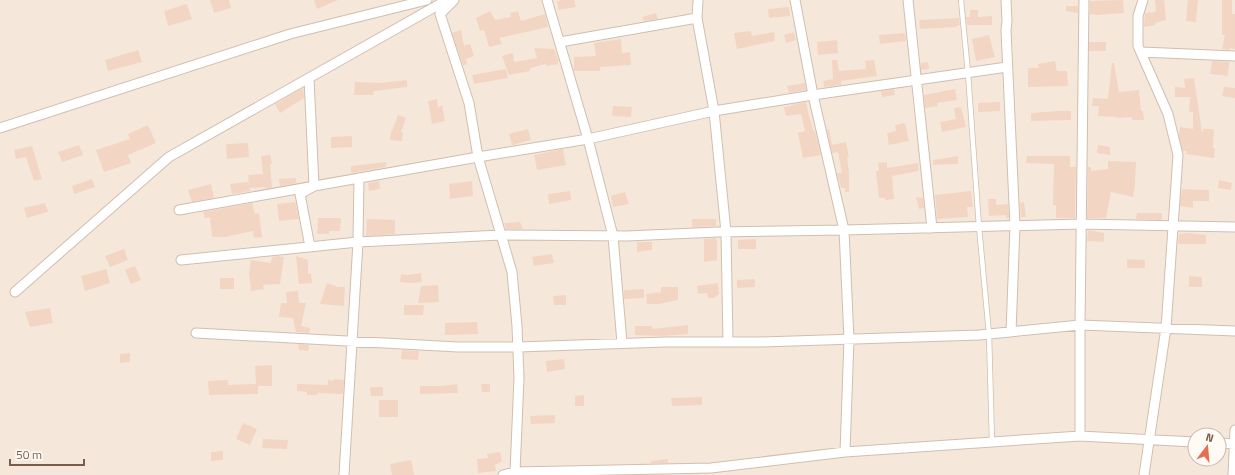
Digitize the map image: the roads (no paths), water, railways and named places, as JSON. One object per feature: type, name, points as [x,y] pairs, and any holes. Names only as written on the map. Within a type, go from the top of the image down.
[{"type":"street","points":[[0,128],[290,34],[427,0]]},
{"type":"street","points":[[15,292],[169,157],[447,0]]},
{"type":"street","points":[[454,0],[440,14],[470,103],[478,157],[512,272],[519,378],[515,472]]},
{"type":"street","points":[[548,0],[588,139],[613,236],[622,343]]},
{"type":"street","points":[[698,0],[697,18],[714,111],[726,232],[728,342]]},
{"type":"street","points":[[795,0],[813,95],[844,230],[849,339],[845,452]]},
{"type":"street","points":[[908,0],[932,228]]},
{"type":"street","points":[[1006,0],[1015,226],[1011,332]]},
{"type":"street","points":[[1080,436],[1084,0]]},
{"type":"street","points":[[1143,0],[1138,16],[1138,46],[1168,114],[1178,155],[1166,328],[1144,475]]},
{"type":"street","points":[[560,42],[697,18]]},
{"type":"street","points":[[1141,52],[1235,56]]},
{"type":"street","points":[[179,210],[588,139],[714,111],[1008,67]]},
{"type":"street","points":[[309,78],[314,186]]},
{"type":"street","points":[[344,475],[353,342],[358,242],[359,178]]},
{"type":"street","points":[[310,247],[300,194],[314,186]]},
{"type":"street","points":[[181,260],[358,242],[501,235],[613,236],[1081,224],[1235,227]]},
{"type":"street","points":[[196,333],[458,347],[518,347],[989,334],[1080,325],[1235,331]]},
{"type":"street","points":[[1233,475],[1235,430]]},
{"type":"street","points":[[503,475],[515,472],[711,468],[845,452],[1080,436],[1187,441]]},
{"type":"lane","points":[[961,0],[989,334],[992,442]]}]
